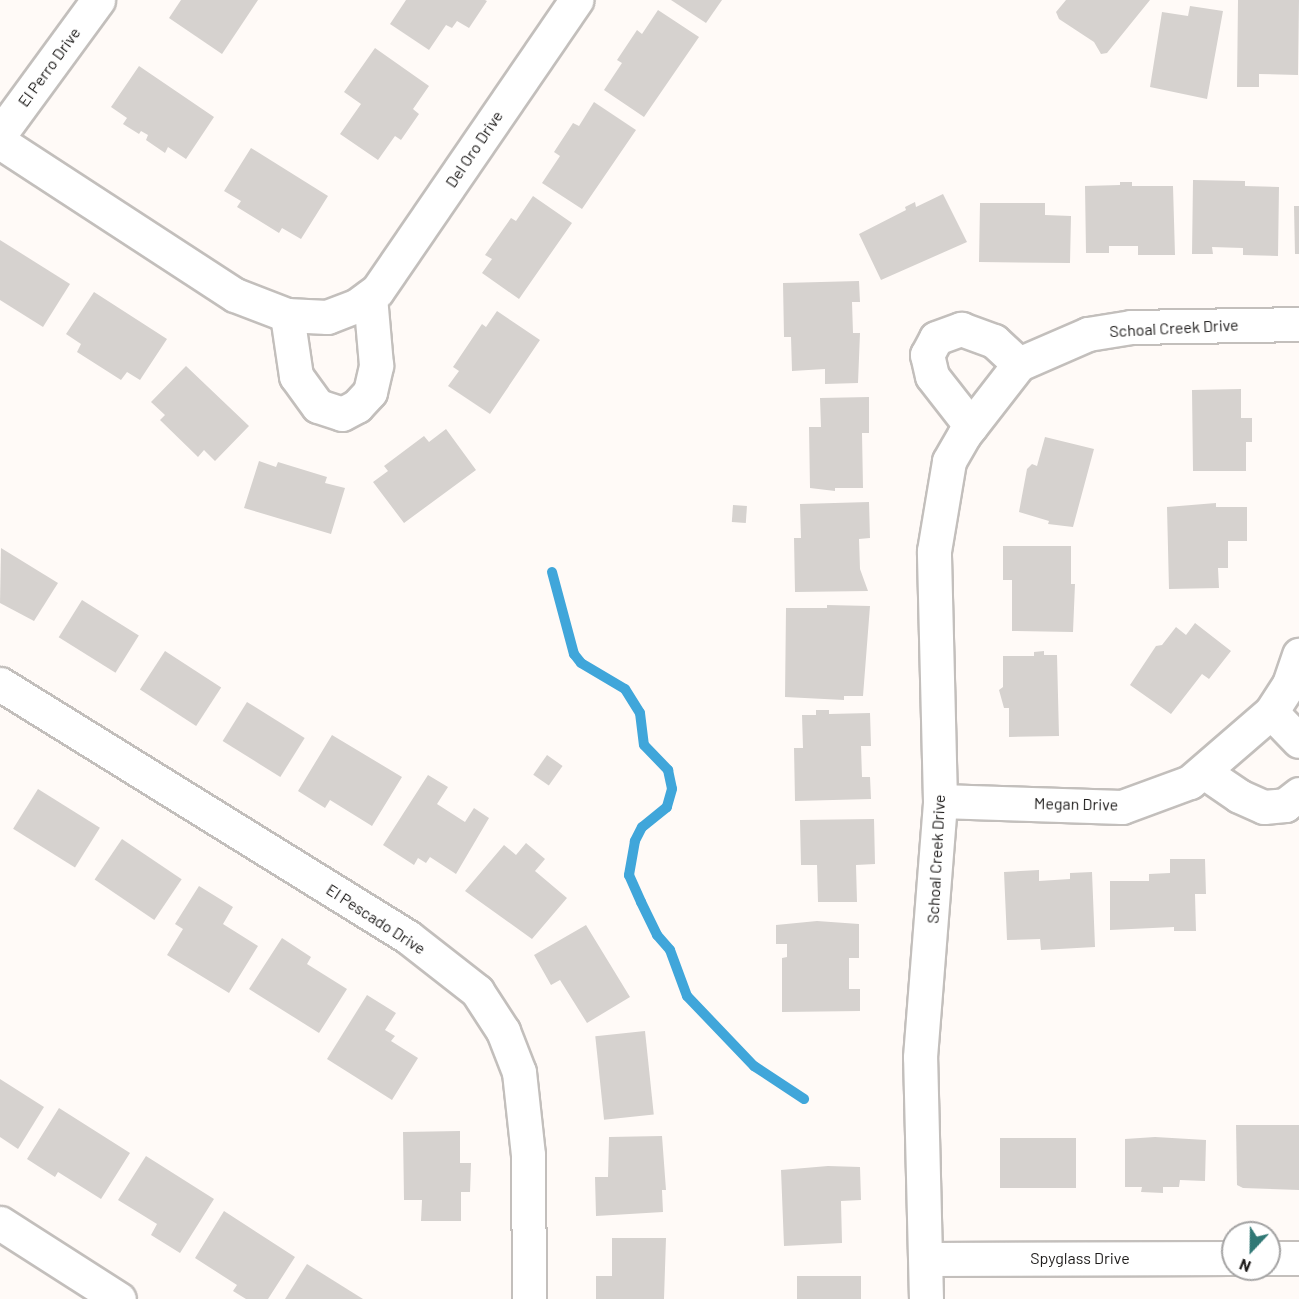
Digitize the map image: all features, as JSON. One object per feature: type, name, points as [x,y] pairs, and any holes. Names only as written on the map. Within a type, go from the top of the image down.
[{"type":"street","name":"El Perro Drive","points":[[0,134],[98,0]]},
{"type":"street","name":"Del Oro Drive","points":[[0,142],[235,295],[287,315],[327,317],[370,296],[391,272],[576,0]]},
{"type":"street","points":[[287,315],[296,376],[318,406],[342,414],[357,406],[369,392],[372,383],[376,365],[370,296]]},
{"type":"street","name":"Schoal Creek Drive","points":[[926,1299],[927,1259],[920,1058],[940,801],[934,551],[949,461],[971,426],[1019,364],[1088,334],[1131,327],[1299,324]]},
{"type":"street","points":[[971,426],[932,376],[927,355],[936,338],[962,329],[994,341],[1019,364]]},
{"type":"street","name":"Megan Drive","points":[[940,801],[1122,807],[1190,782],[1271,712],[1289,684],[1299,655]]},
{"type":"street","name":"El Pescado Drive","points":[[0,684],[408,937],[477,991],[503,1031],[519,1072],[528,1155],[529,1299]]},
{"type":"street","points":[[1271,712],[1299,741]]},
{"type":"street","points":[[1204,772],[1239,796],[1264,807],[1286,805],[1299,795]]},
{"type":"street","points":[[0,1223],[119,1299]]},
{"type":"street","name":"Spyglass Drive","points":[[927,1259],[1221,1258]]},
{"type":"street","points":[[1281,1258],[1299,1258]]},
{"type":"building","points":[[181,0],[258,0],[222,54],[169,18]]},
{"type":"building","points":[[406,0],[487,1],[469,28],[457,21],[452,28],[446,25],[429,50],[390,24]]},
{"type":"building","points":[[671,0],[722,0],[706,23]]},
{"type":"building","points":[[1066,0],[1150,0],[1107,53],[1101,54],[1094,42],[1059,19],[1056,12]]},
{"type":"building","points":[[1238,0],[1299,0],[1298,75],[1259,74],[1259,87],[1237,87]]},
{"type":"building","points":[[1190,6],[1223,11],[1207,99],[1150,87],[1162,12],[1188,16]]},
{"type":"building","points":[[658,10],[699,37],[644,117],[604,90],[622,63],[617,60],[637,30],[642,34]]},
{"type":"building","points":[[375,48],[429,86],[413,109],[419,114],[401,140],[395,136],[378,160],[340,134],[361,104],[344,92]]},
{"type":"building","points":[[139,66],[214,117],[186,159],[168,147],[165,153],[146,140],[148,135],[141,131],[139,134],[123,124],[127,118],[111,107]]},
{"type":"building","points":[[594,102],[636,130],[582,209],[542,183],[560,156],[554,152],[573,123],[579,126]]},
{"type":"building","points":[[251,148],[328,196],[301,239],[282,228],[279,233],[237,207],[241,201],[224,191]]},
{"type":"building","points":[[1193,180],[1245,181],[1245,186],[1279,187],[1278,256],[1243,255],[1243,248],[1212,247],[1213,254],[1192,254]]},
{"type":"building","points":[[1120,182],[1132,182],[1132,186],[1173,186],[1175,255],[1138,255],[1138,246],[1109,246],[1109,253],[1086,253],[1085,186],[1120,185]]},
{"type":"building","points":[[943,194],[967,242],[881,280],[859,234],[906,210],[905,207],[915,202],[916,207]]},
{"type":"building","points":[[533,196],[572,223],[519,299],[482,273],[492,259],[485,255],[511,218],[516,221]]},
{"type":"building","points":[[980,203],[1045,203],[1045,215],[1071,216],[1070,263],[979,262]]},
{"type":"building","points":[[1294,206],[1299,206],[1299,254],[1295,254]]},
{"type":"building","points":[[0,240],[70,284],[43,327],[0,300]]},
{"type":"building","points":[[859,281],[860,302],[852,302],[853,333],[860,333],[858,383],[825,384],[825,369],[792,371],[791,337],[784,337],[783,283]]},
{"type":"building","points":[[94,292],[167,339],[140,380],[127,372],[121,380],[77,352],[81,344],[66,334]]},
{"type":"building","points":[[497,311],[540,340],[490,414],[448,386],[459,371],[453,367],[482,324],[486,327]]},
{"type":"building","points":[[186,366],[249,426],[215,461],[204,450],[198,457],[160,420],[165,415],[151,402]]},
{"type":"building","points":[[1241,389],[1241,418],[1252,418],[1252,442],[1246,442],[1246,471],[1193,471],[1192,390]]},
{"type":"building","points":[[869,397],[869,433],[862,433],[863,488],[835,488],[835,491],[810,488],[809,427],[821,427],[820,398]]},
{"type":"building","points":[[446,429],[476,470],[404,523],[373,482],[388,471],[384,466],[424,436],[429,442]]},
{"type":"building","points":[[1045,437],[1094,449],[1073,527],[1048,524],[1049,521],[1019,512],[1027,469],[1032,464],[1037,466]]},
{"type":"building","points":[[259,461],[276,467],[278,462],[327,477],[325,483],[345,488],[331,534],[244,508]]},
{"type":"building","points":[[869,502],[870,538],[859,539],[860,569],[868,591],[795,592],[794,538],[801,538],[800,504]]},
{"type":"building","points":[[1216,503],[1216,507],[1247,507],[1247,541],[1228,541],[1228,568],[1218,568],[1219,588],[1169,589],[1167,507]]},
{"type":"building","points":[[733,505],[747,506],[746,523],[732,522]]},
{"type":"building","points":[[1003,546],[1071,546],[1071,584],[1075,584],[1073,632],[1012,631],[1012,580],[1003,580]]},
{"type":"building","points":[[1,548],[58,583],[34,621],[0,603]]},
{"type":"building","points":[[82,600],[139,636],[116,673],[59,637]]},
{"type":"building","points":[[827,605],[870,606],[863,696],[844,696],[844,700],[785,697],[786,608],[827,608]]},
{"type":"building","points":[[1195,623],[1231,651],[1209,679],[1202,674],[1171,714],[1130,685],[1156,646],[1162,645],[1176,627],[1186,635]]},
{"type":"building","points":[[165,651],[221,687],[196,726],[140,690]]},
{"type":"building","points":[[1044,651],[1044,655],[1057,655],[1059,736],[1009,737],[1009,708],[1004,708],[999,690],[1003,687],[1003,656],[1034,656],[1034,652]]},
{"type":"building","points":[[247,702],[305,738],[280,777],[223,741]]},
{"type":"building","points":[[816,710],[829,710],[829,714],[870,713],[871,746],[861,746],[862,777],[870,777],[871,799],[795,801],[794,748],[803,748],[802,715],[816,715]]},
{"type":"building","points":[[332,735],[402,777],[372,826],[330,800],[325,808],[298,791]]},
{"type":"building","points":[[547,755],[563,766],[549,786],[533,775]]},
{"type":"building","points":[[428,775],[448,787],[437,804],[465,822],[474,808],[489,818],[456,874],[430,857],[426,863],[418,858],[414,865],[383,845]]},
{"type":"building","points":[[38,789],[100,828],[75,868],[13,829]]},
{"type":"building","points":[[874,819],[875,864],[856,865],[857,902],[818,902],[817,865],[801,865],[800,820]]},
{"type":"building","points":[[122,839],[182,879],[154,920],[95,880]]},
{"type":"building","points":[[526,843],[545,859],[535,871],[567,898],[532,939],[465,891],[504,845],[516,855]]},
{"type":"building","points":[[1170,859],[1205,859],[1206,894],[1195,894],[1196,931],[1174,931],[1174,927],[1110,930],[1110,881],[1149,881],[1149,874],[1170,873]]},
{"type":"building","points":[[1039,870],[1039,881],[1070,879],[1070,873],[1092,872],[1095,947],[1041,950],[1040,939],[1007,940],[1004,872]]},
{"type":"building","points":[[199,886],[233,907],[223,924],[258,946],[229,993],[167,955],[183,929],[175,924]]},
{"type":"building","points":[[817,921],[859,924],[859,958],[849,958],[849,989],[860,989],[860,1011],[782,1012],[782,958],[787,957],[787,944],[776,944],[776,925]]},
{"type":"building","points":[[586,925],[630,997],[587,1023],[560,980],[551,985],[534,955]]},
{"type":"building","points":[[282,938],[311,957],[307,964],[347,989],[319,1033],[249,989]]},
{"type":"building","points":[[367,995],[396,1013],[385,1030],[395,1036],[391,1041],[418,1058],[392,1100],[327,1059]]},
{"type":"building","points":[[645,1031],[654,1115],[604,1120],[595,1036]]},
{"type":"building","points":[[0,1079],[44,1107],[18,1149],[0,1137]]},
{"type":"building","points":[[59,1108],[130,1153],[101,1199],[58,1172],[55,1177],[27,1159]]},
{"type":"building","points":[[1236,1125],[1299,1125],[1299,1190],[1243,1188],[1237,1185]]},
{"type":"building","points":[[460,1131],[460,1163],[471,1163],[470,1192],[461,1192],[461,1221],[421,1221],[422,1200],[404,1200],[403,1132]]},
{"type":"building","points":[[662,1136],[666,1190],[662,1190],[663,1212],[596,1216],[595,1177],[608,1177],[609,1137]]},
{"type":"building","points":[[1155,1137],[1206,1140],[1205,1181],[1180,1180],[1179,1187],[1163,1187],[1163,1193],[1141,1192],[1142,1187],[1125,1187],[1125,1139]]},
{"type":"building","points":[[1000,1138],[1076,1138],[1076,1188],[1000,1188]]},
{"type":"building","points":[[146,1156],[214,1199],[180,1253],[151,1235],[157,1224],[118,1200]]},
{"type":"building","points":[[828,1166],[860,1167],[861,1200],[841,1201],[842,1243],[784,1246],[781,1170]]},
{"type":"building","points":[[224,1211],[295,1257],[268,1299],[246,1299],[233,1291],[237,1285],[195,1258]]},
{"type":"building","points":[[612,1238],[666,1238],[664,1299],[596,1299],[596,1276],[612,1276]]},
{"type":"building","points":[[307,1264],[363,1299],[285,1299]]},
{"type":"building","points":[[797,1276],[861,1276],[861,1299],[797,1299]]},
{"type":"waterway","points":[[552,572],[574,654],[581,663],[625,689],[640,713],[644,745],[668,770],[672,789],[667,807],[642,827],[635,841],[629,875],[641,902],[657,935],[670,950],[687,996],[754,1066],[804,1099]]}]
